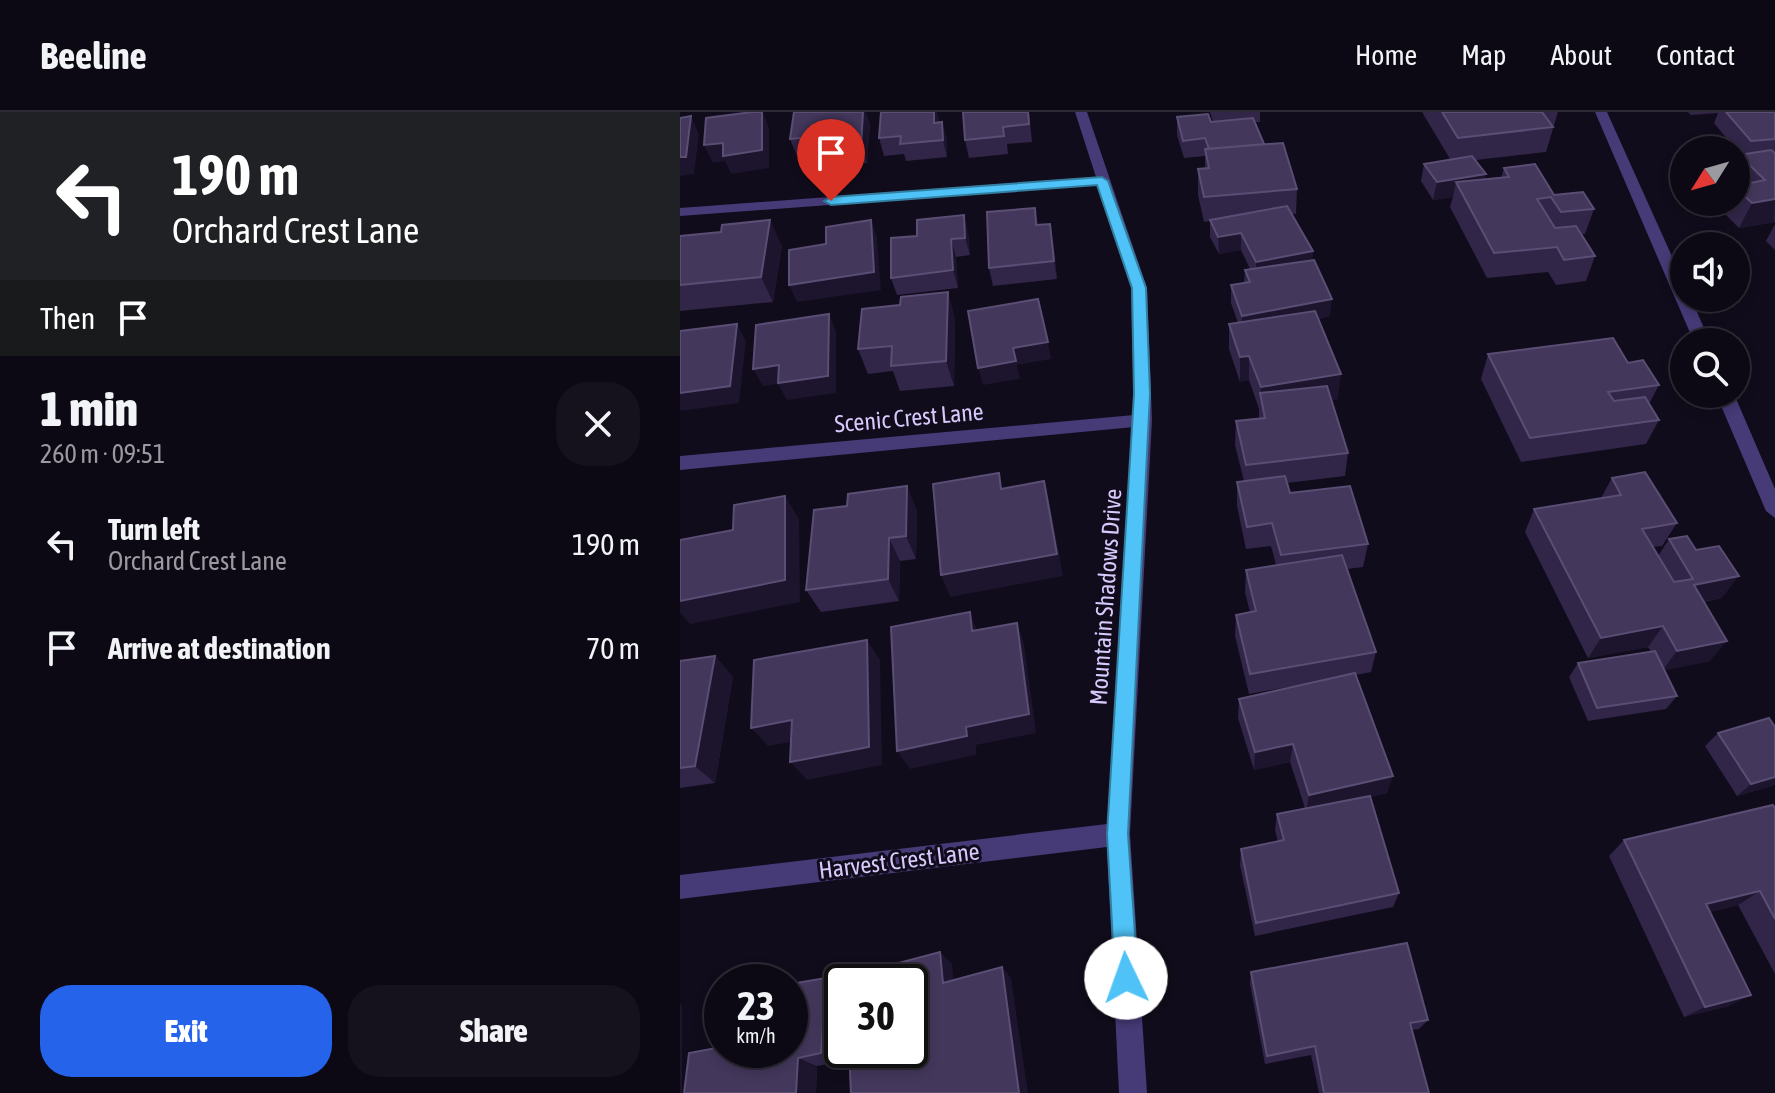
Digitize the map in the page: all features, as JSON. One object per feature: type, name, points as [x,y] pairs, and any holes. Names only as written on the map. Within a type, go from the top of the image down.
[{"type":"street","name":"Mountain Shadows Drive","points":[[1081,112],[1139,288],[1143,420],[1118,834],[1133,1093]]},
{"type":"street","points":[[1601,112],[1696,328]]},
{"type":"street","points":[[680,212],[1102,181]]},
{"type":"street","points":[[1731,408],[1775,511]]},
{"type":"street","name":"Scenic Crest Lane","points":[[680,463],[1143,420]]},
{"type":"street","name":"Harvest Crest Lane","points":[[680,887],[1118,834]]},
{"type":"building","points":[[762,112],[762,150],[723,156],[723,143],[704,145],[706,118]]},
{"type":"building","points":[[794,112],[863,112],[861,146],[822,149],[824,136],[790,139]]},
{"type":"building","points":[[881,112],[934,112],[934,123],[942,122],[943,140],[900,144],[901,136],[879,138]]},
{"type":"building","points":[[963,112],[1028,112],[1029,124],[1003,127],[1004,136],[965,140]]},
{"type":"building","points":[[1442,112],[1542,112],[1553,127],[1458,138]]},
{"type":"building","points":[[1726,112],[1775,112],[1775,139],[1751,141],[1750,136]]},
{"type":"building","points":[[1208,114],[1211,122],[1253,118],[1264,144],[1209,149],[1205,138],[1183,141],[1177,117]]},
{"type":"building","points":[[691,116],[686,157],[680,157],[680,118]]},
{"type":"building","points":[[1283,143],[1297,189],[1204,197],[1198,169],[1209,168],[1205,149]]},
{"type":"building","points":[[1771,150],[1775,153],[1775,199],[1750,201],[1750,183],[1765,180],[1750,166],[1750,153]]},
{"type":"building","points":[[1472,156],[1486,174],[1437,182],[1424,164]]},
{"type":"building","points":[[1535,164],[1554,195],[1583,192],[1594,209],[1561,212],[1551,197],[1537,199],[1555,228],[1576,226],[1595,256],[1564,260],[1557,247],[1494,253],[1456,182],[1509,177],[1504,168]]},
{"type":"building","points":[[1287,206],[1313,251],[1256,262],[1241,233],[1218,237],[1210,220]]},
{"type":"building","points":[[1035,208],[1036,225],[1050,224],[1054,261],[989,268],[987,212]]},
{"type":"building","points":[[964,215],[965,238],[951,239],[953,270],[891,278],[891,238],[917,236],[917,220]]},
{"type":"building","points":[[770,220],[761,277],[680,285],[680,236],[721,232],[722,225]]},
{"type":"building","points":[[871,220],[874,272],[789,285],[789,250],[826,244],[826,227]]},
{"type":"building","points":[[1314,260],[1332,299],[1242,316],[1231,285],[1250,282],[1245,270]]},
{"type":"building","points":[[948,292],[946,361],[891,366],[892,346],[858,349],[862,309],[900,305],[901,297]]},
{"type":"building","points":[[1038,299],[1048,342],[1013,348],[1016,361],[978,368],[968,311]]},
{"type":"building","points":[[1315,311],[1341,374],[1261,387],[1249,356],[1240,357],[1229,324]]},
{"type":"building","points":[[829,314],[828,376],[778,383],[779,365],[753,369],[756,325]]},
{"type":"building","points":[[737,324],[730,386],[680,393],[680,331]]},
{"type":"building","points":[[1613,338],[1628,363],[1643,360],[1659,385],[1608,392],[1614,401],[1645,397],[1659,420],[1530,438],[1488,354]]},
{"type":"building","points":[[1327,386],[1348,453],[1246,465],[1236,421],[1265,418],[1260,393]]},
{"type":"building","points":[[1645,472],[1677,523],[1642,529],[1674,582],[1693,579],[1669,539],[1687,536],[1696,550],[1719,546],[1739,576],[1694,585],[1727,641],[1677,651],[1663,626],[1601,638],[1534,509],[1621,495],[1612,478]]},
{"type":"building","points":[[999,473],[1001,489],[1044,481],[1057,554],[941,575],[933,484]]},
{"type":"building","points":[[1285,476],[1290,493],[1350,486],[1368,544],[1281,555],[1272,523],[1247,527],[1237,482]]},
{"type":"building","points":[[907,486],[906,536],[889,538],[888,579],[806,590],[814,510],[847,506],[848,494]]},
{"type":"building","points":[[785,496],[785,580],[680,601],[680,540],[733,530],[734,505]]},
{"type":"building","points":[[1342,555],[1376,652],[1250,674],[1236,615],[1256,611],[1246,570]]},
{"type":"building","points":[[970,612],[972,631],[1017,623],[1029,714],[966,727],[967,736],[897,751],[891,627]]},
{"type":"building","points":[[867,640],[869,747],[790,762],[792,720],[751,728],[754,660]]},
{"type":"building","points":[[1655,651],[1677,696],[1597,708],[1578,663]]},
{"type":"building","points":[[715,656],[695,766],[680,768],[680,661]]},
{"type":"building","points":[[1355,673],[1393,776],[1309,795],[1293,744],[1255,752],[1239,699]]},
{"type":"building","points":[[1769,718],[1775,727],[1775,777],[1751,784],[1718,733]]},
{"type":"building","points":[[1370,796],[1399,893],[1256,923],[1241,849],[1284,840],[1277,814]]},
{"type":"building","points":[[1773,805],[1775,919],[1760,891],[1706,904],[1751,995],[1705,1007],[1624,840]]},
{"type":"building","points":[[1407,943],[1428,1020],[1410,1023],[1429,1093],[1324,1093],[1315,1046],[1267,1056],[1251,972]]},
{"type":"building","points":[[940,952],[943,983],[1002,967],[1019,1093],[851,1093],[850,1068],[928,1068],[928,964],[895,964]]},
{"type":"building","points":[[824,978],[821,1053],[808,1056],[808,981]]},
{"type":"building","points":[[704,1050],[704,1068],[797,1068],[796,1093],[684,1093],[689,1053]]},
{"type":"route","points":[[831,201],[1102,181],[1139,288],[1143,420],[1118,834],[1126,978]]}]
